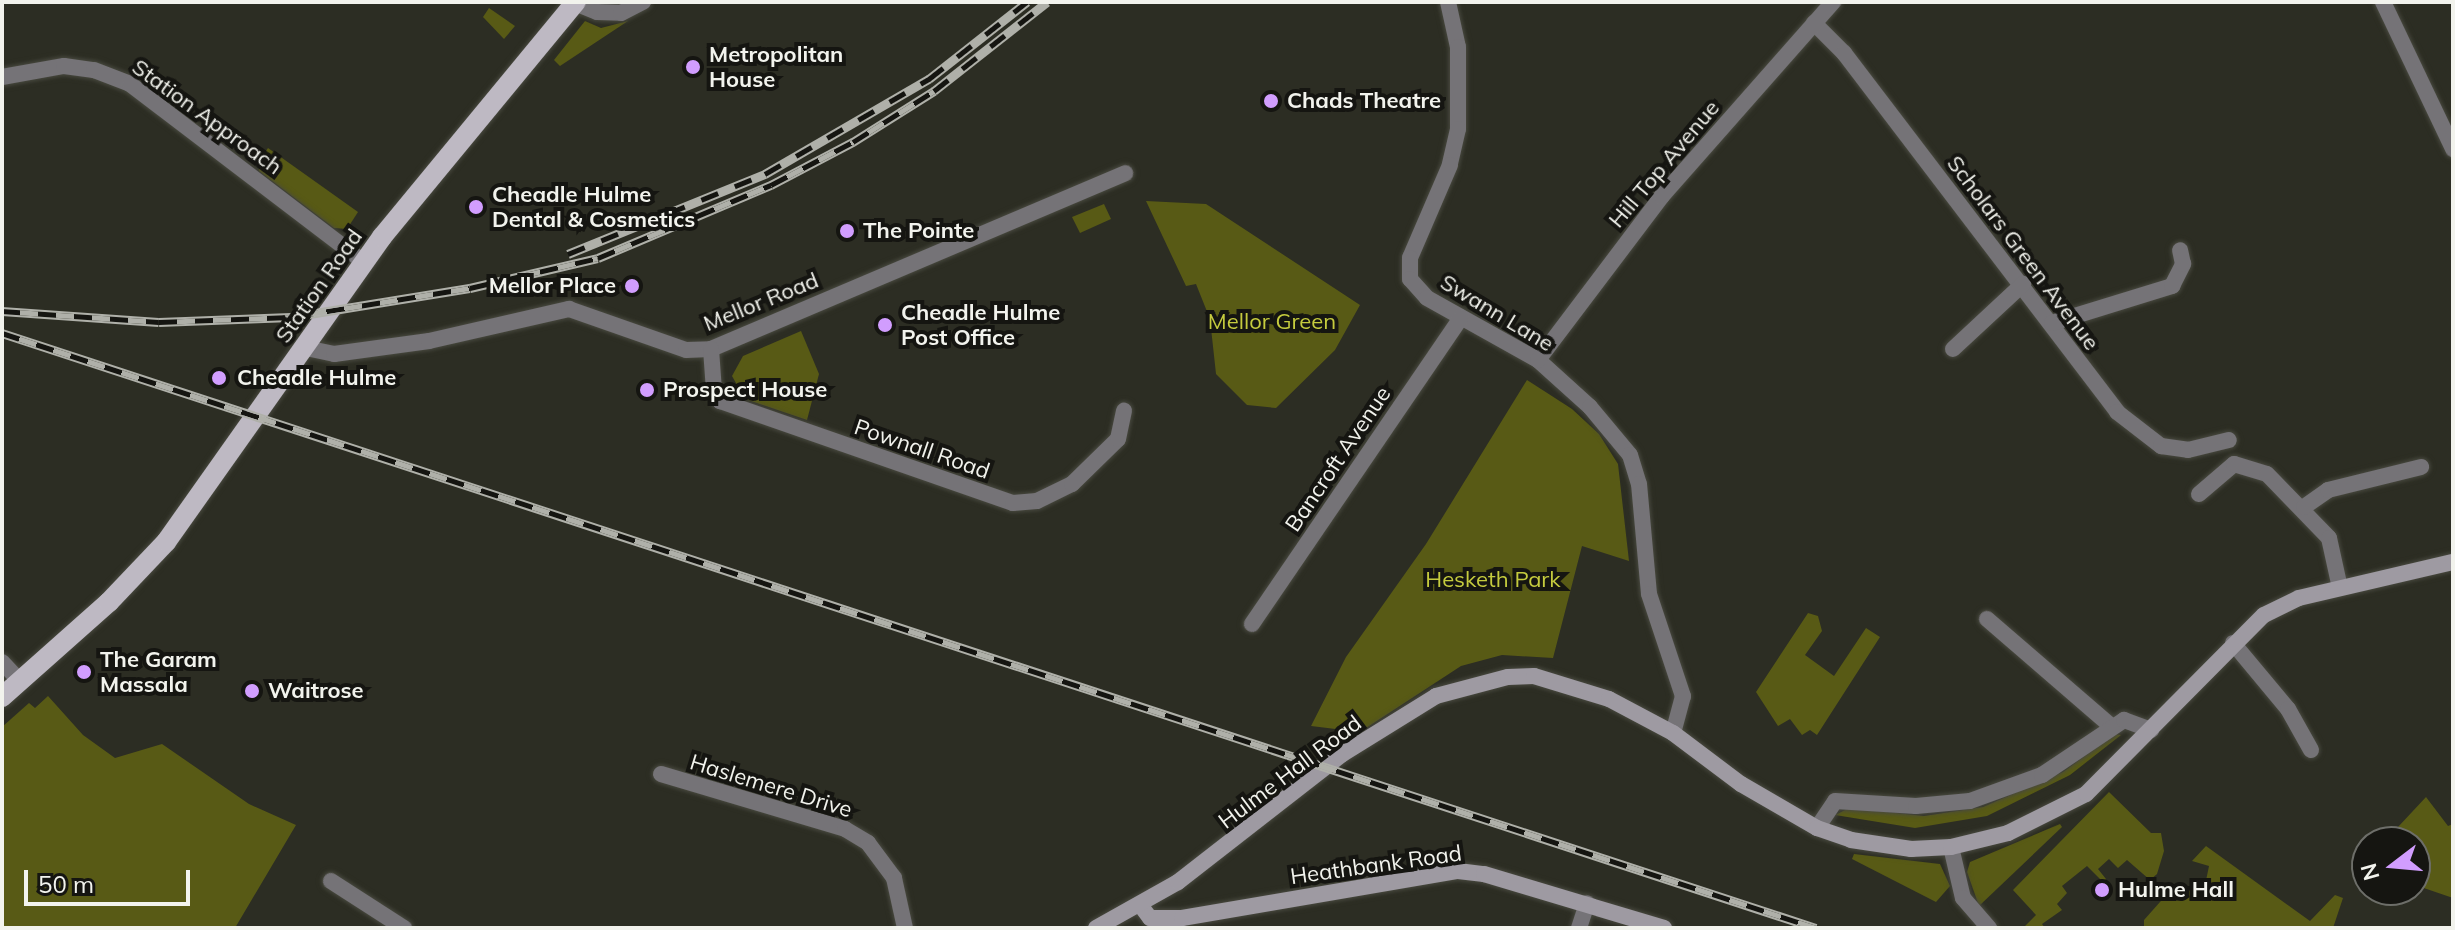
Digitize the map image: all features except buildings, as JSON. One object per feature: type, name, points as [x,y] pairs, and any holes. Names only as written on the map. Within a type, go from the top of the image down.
[{"type":"main road","name":"Station Road","points":[[2,697],[166,542],[364,262],[576,3]]},
{"type":"main road","name":"Hulme Hall Road","points":[[1096,928],[1147,917],[1341,755],[1436,696],[1477,682],[1534,676],[1609,699],[1673,733],[1741,784],[1817,828],[1876,846],[1951,847],[2042,820],[2086,794],[2264,615],[2340,588],[2453,562]]},
{"type":"main road","name":"Heathbank Road","points":[[1147,917],[1182,918],[1458,871],[1587,903],[1664,928]]},
{"type":"street","name":"Station Road","points":[[576,3],[597,12],[621,13],[643,2]]},
{"type":"street","name":"Swann Lane","points":[[1448,2],[1458,47],[1458,129],[1450,165],[1407,270],[1417,290],[1538,360],[1598,415],[1630,455],[1639,484],[1649,594],[1683,696],[1673,733]]},
{"type":"street","name":"Hill Top Avenue","points":[[1538,360],[1662,196],[1833,2]]},
{"type":"street","points":[[2383,2],[2453,149]]},
{"type":"street","name":"Scholars Green Avenue","points":[[1814,23],[1844,53],[2023,284],[2117,412],[2161,446],[2188,450],[2229,440]]},
{"type":"street","name":"Station Approach","points":[[2,77],[64,66],[94,70],[130,84],[364,262]]},
{"type":"street","name":"Mellor Road","points":[[306,348],[334,354],[429,341],[569,309],[686,350],[711,349],[1125,173]]},
{"type":"street","points":[[2052,323],[2172,286],[2183,264],[2180,250]]},
{"type":"street","points":[[1953,349],[2023,284]]},
{"type":"street","name":"Bancroft Avenue","points":[[1252,624],[1461,318]]},
{"type":"street","name":"Pownall Road","points":[[711,349],[714,391],[720,401],[1013,503],[1037,501],[1072,484],[1118,439],[1124,411]]},
{"type":"street","points":[[2199,494],[2234,464],[2251,465],[2304,507],[2329,538],[2340,588]]},
{"type":"street","points":[[2304,507],[2328,490],[2421,467]]},
{"type":"street","points":[[1987,619],[2111,726]]},
{"type":"street","points":[[2233,643],[2288,709],[2311,750]]},
{"type":"street","points":[[2,662],[20,681]]},
{"type":"street","points":[[1817,828],[1835,801],[1947,805],[2009,789],[2072,758],[2111,726],[2136,721],[2151,730]]},
{"type":"street","name":"Haslemere Drive","points":[[661,774],[845,829],[868,843],[894,878],[905,928]]},
{"type":"street","points":[[1951,847],[1963,898],[1989,928]]},
{"type":"street","points":[[331,881],[404,928]]},
{"type":"street","points":[[1579,928],[1587,903]]},
{"type":"green space","points":[[489,8],[515,26],[504,39],[483,17]]},
{"type":"green space","points":[[585,21],[601,28],[628,21],[560,66],[554,60]]},
{"type":"green space","points":[[268,148],[358,212],[347,229],[334,228],[259,171],[258,162]]},
{"type":"green space","name":"Mellor Green","points":[[1146,201],[1206,204],[1360,305],[1335,350],[1276,408],[1247,405],[1216,374],[1210,319],[1196,284],[1186,286]]},
{"type":"green space","points":[[1104,204],[1111,219],[1080,233],[1072,217]]},
{"type":"green space","points":[[801,331],[819,374],[807,420],[745,399],[732,376],[743,356]]},
{"type":"green space","name":"Hesketh Park","points":[[1527,380],[1572,409],[1599,434],[1618,464],[1629,561],[1582,546],[1553,658],[1502,655],[1461,666],[1360,732],[1311,726],[1346,657],[1426,544]]},
{"type":"green space","points":[[1808,613],[1818,616],[1822,631],[1805,655],[1834,676],[1866,628],[1880,637],[1817,735],[1810,730],[1802,735],[1790,719],[1778,726],[1756,692]]},
{"type":"green space","points":[[48,696],[83,735],[115,758],[162,744],[249,804],[296,825],[235,928],[2,928],[2,727],[29,703],[35,708]]},
{"type":"green space","points":[[2115,734],[2121,735],[2070,775],[1987,816],[1915,828],[1835,815],[1849,808],[1924,816],[1983,807],[2063,772]]},
{"type":"green space","points":[[2109,792],[2151,833],[2161,833],[2164,851],[2157,874],[2150,880],[2127,860],[2118,868],[2109,859],[2098,869],[2106,879],[2103,882],[2087,866],[2062,886],[2067,893],[2057,904],[2062,910],[2042,924],[2045,928],[2023,928],[2036,915],[2013,890]]},
{"type":"green space","points":[[2426,797],[2448,826],[2453,824],[2453,898],[2431,890],[2431,826],[2399,826]]},
{"type":"green space","points":[[2060,824],[2062,827],[1979,906],[1967,872],[1970,862]]},
{"type":"green space","points":[[2206,846],[2310,921],[2335,895],[2343,898],[2333,928],[2144,928],[2144,920],[2168,893],[2187,890],[2203,895],[2209,866],[2192,861]]},
{"type":"green space","points":[[1854,854],[1940,864],[1950,886],[1936,902],[1852,859]]},
{"type":"railway","points":[[568,254],[765,174],[929,79],[1027,2]]},
{"type":"railway","points":[[2,311],[159,322],[291,317],[470,288],[598,258],[771,185],[853,142],[934,91],[1047,2]]},
{"type":"railway","points":[[2,333],[1816,928]]},
{"type":"place","name":"Metropolitan House","points":[[693,67]]},
{"type":"place","name":"Chads Theatre","points":[[1271,101]]},
{"type":"place","name":"Cheadle Hulme Dental & Cosmetics","points":[[476,207]]},
{"type":"place","name":"The Pointe","points":[[847,231]]},
{"type":"place","name":"Mellor Place","points":[[632,286]]},
{"type":"place","name":"Cheadle Hulme Post Office","points":[[885,325]]},
{"type":"place","name":"Cheadle Hulme","points":[[219,378]]},
{"type":"place","name":"Prospect House","points":[[647,390]]},
{"type":"place","name":"The Garam Massala","points":[[84,672]]},
{"type":"place","name":"Waitrose","points":[[252,691]]},
{"type":"place","name":"Hulme Hall","points":[[2102,890]]}]
